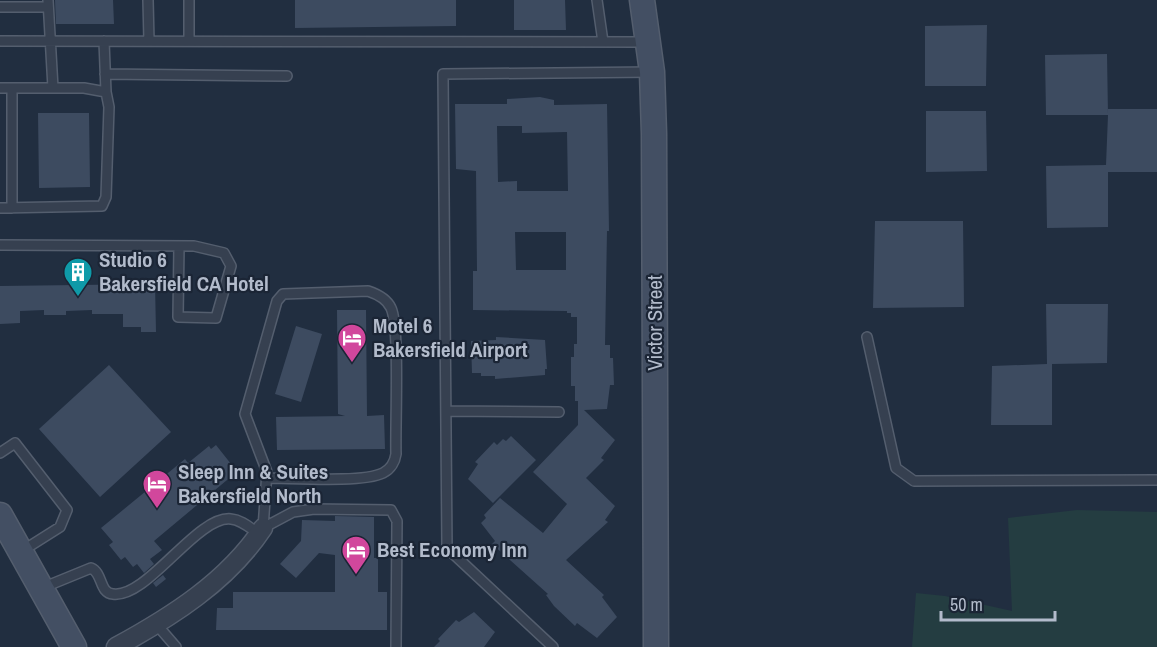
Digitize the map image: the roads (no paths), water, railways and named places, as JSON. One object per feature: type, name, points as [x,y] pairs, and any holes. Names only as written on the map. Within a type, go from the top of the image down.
[{"type":"street","name":"Victor Street","points":[[642,0],[652,72],[656,647]]},
{"type":"street","points":[[0,515],[74,647]]},
{"type":"street","points":[[116,647],[157,625],[195,599],[230,568],[261,531]]},
{"type":"lane","points":[[148,0],[150,41]]},
{"type":"lane","points":[[189,0],[189,41]]},
{"type":"lane","points":[[597,0],[603,42]]},
{"type":"lane","points":[[0,7],[48,4],[53,88]]},
{"type":"lane","points":[[0,41],[648,42]]},
{"type":"lane","points":[[0,208],[102,206],[106,197],[109,107],[106,92],[104,41]]},
{"type":"lane","points":[[554,647],[447,548],[443,74],[652,72]]},
{"type":"lane","points":[[105,74],[287,76]]},
{"type":"lane","points":[[0,88],[53,88],[106,92]]},
{"type":"lane","points":[[12,88],[12,208]]},
{"type":"lane","points":[[0,245],[195,246],[224,253],[231,266],[216,318],[178,317],[179,246]]},
{"type":"lane","points":[[261,531],[267,478],[245,414],[277,301],[284,294],[368,291],[379,295],[391,308],[394,329],[395,460],[382,473],[361,478],[267,478]]},
{"type":"lane","points":[[867,337],[896,468],[914,481],[1157,480]]},
{"type":"lane","points":[[446,411],[559,412]]},
{"type":"lane","points":[[0,453],[15,443],[67,510],[60,527],[22,552]]},
{"type":"lane","points":[[261,531],[292,512],[314,509],[391,510],[397,521],[396,647]]},
{"type":"lane","points":[[42,588],[91,568],[98,574],[105,591],[111,594],[121,594],[142,582],[213,523],[228,518],[241,521],[261,531]]},
{"type":"lane","points":[[157,625],[176,647]]},
{"type":"place","name":"Studio 6 Bakersfield CA Hotel","points":[[78,298]]},
{"type":"place","name":"Motel 6 Bakersfield Airport","points":[[352,364]]},
{"type":"place","name":"Sleep Inn & Suites Bakersfield North","points":[[157,510]]},
{"type":"place","name":"Best Economy Inn","points":[[356,576]]}]
